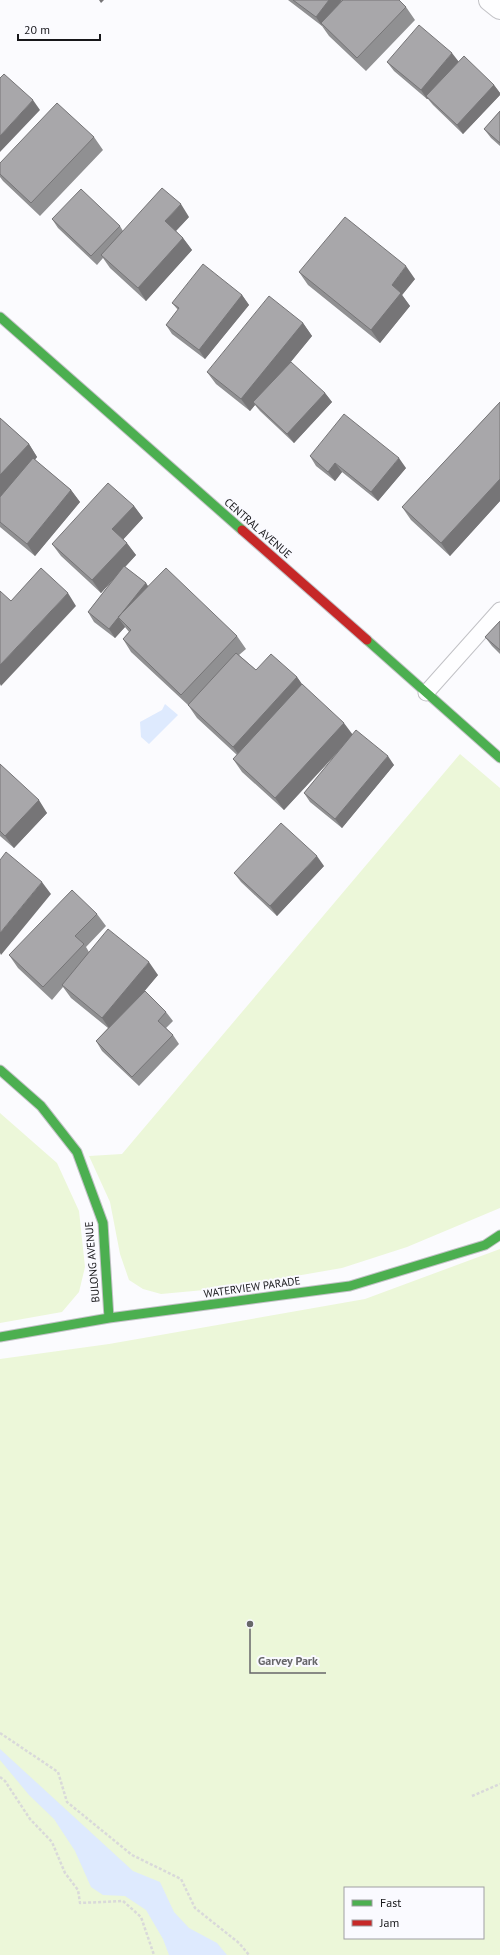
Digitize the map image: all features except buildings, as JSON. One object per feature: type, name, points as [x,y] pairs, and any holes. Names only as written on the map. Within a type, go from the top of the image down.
[{"type":"street","points":[[490,0],[500,8]]},
{"type":"street","name":"CENTRAL AVENUE","points":[[0,316],[500,758]]},
{"type":"street","name":"BULONG AVENUE","points":[[0,1070],[42,1106],[77,1152],[103,1223],[109,1318]]},
{"type":"street","name":"WATERVIEW PARADE","points":[[0,1337],[109,1318],[350,1286],[485,1245],[500,1235]]},
{"type":"lane","points":[[426,693],[500,610]]},
{"type":"path","points":[[0,1733],[58,1772],[67,1802],[132,1855],[181,1879],[195,1908],[239,1943],[249,1955]]},
{"type":"path","points":[[0,1777],[5,1781],[30,1819],[52,1842],[65,1873],[78,1890],[80,1904],[123,1901],[141,1917],[154,1955]]},
{"type":"path","points":[[472,1796],[500,1784]]},
{"type":"green space","points":[[460,754],[500,788],[500,1208],[407,1247],[342,1268],[226,1288],[161,1294],[143,1289],[129,1280],[120,1254],[110,1202],[89,1156],[122,1154]]},
{"type":"green space","points":[[0,1113],[57,1163],[79,1211],[85,1267],[79,1292],[62,1312],[0,1323]]},
{"type":"green space","points":[[500,1249],[500,1955],[0,1955],[0,1359],[109,1344],[365,1299]]},
{"type":"water","points":[[165,704],[178,715],[149,744],[141,737],[140,722],[162,710]]},
{"type":"water","points":[[0,1749],[133,1871],[160,1882],[174,1912],[189,1928],[217,1943],[227,1955],[169,1955],[163,1939],[146,1910],[125,1896],[103,1895],[91,1887],[75,1851],[54,1819],[29,1795],[0,1760]]},
{"type":"traffic: fast","points":[[0,317],[242,530]]},
{"type":"traffic: fast","points":[[367,640],[500,758]]},
{"type":"traffic: fast","points":[[0,1070],[41,1106],[77,1152],[103,1223],[109,1318]]},
{"type":"traffic: fast","points":[[0,1337],[109,1318],[350,1286],[485,1245],[500,1235]]},
{"type":"traffic: jam","points":[[242,530],[367,640]]},
{"type":"place","name":"Garvey Park","points":[[250,1624]]}]
